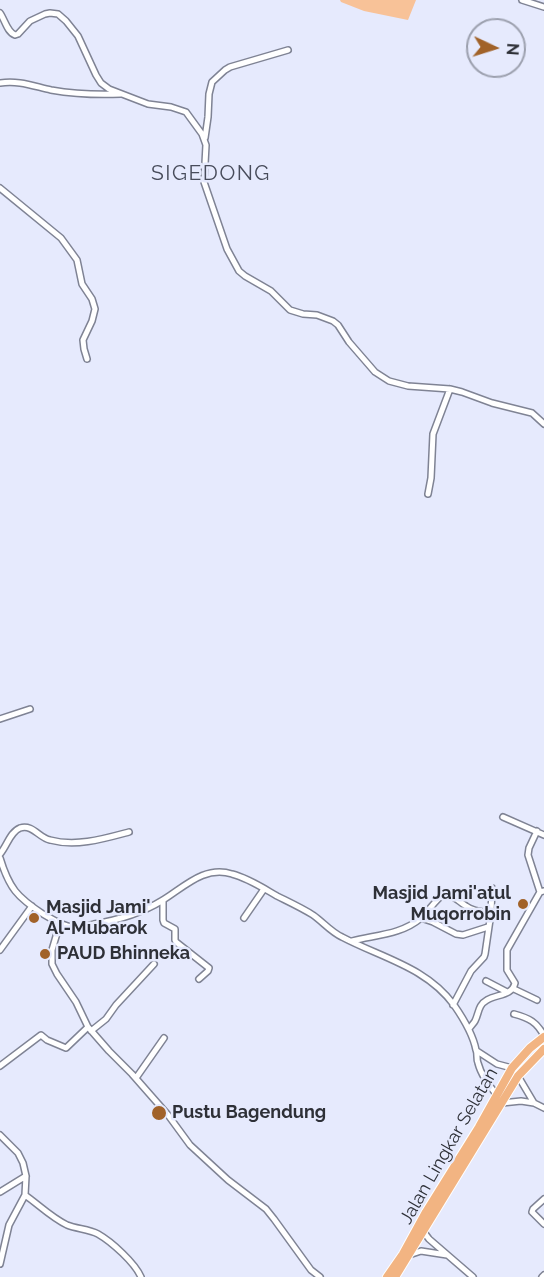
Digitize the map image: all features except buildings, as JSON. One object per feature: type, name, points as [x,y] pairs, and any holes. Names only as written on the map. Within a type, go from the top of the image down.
[{"type":"highway","name":"Jalan Lingkar Selatan","points":[[395,1277],[423,1232],[512,1068],[544,1036]]},
{"type":"highway","name":"Jalan Lingkar Selatan","points":[[387,1277],[518,1076],[544,1049]]},
{"type":"street","points":[[522,0],[544,7]]},
{"type":"street","points":[[0,13],[11,33],[15,35],[30,21],[45,14],[55,13],[61,16],[78,36],[98,80],[109,89],[148,104],[171,107],[186,112],[205,140]]},
{"type":"street","points":[[288,50],[230,67],[212,82],[209,94],[204,182],[227,249],[239,270],[251,281],[271,291],[290,310],[317,315],[333,321],[375,372],[388,381],[408,386],[462,392],[492,403],[528,411],[544,424]]},
{"type":"street","points":[[0,82],[16,81],[50,90],[78,94],[123,93]]},
{"type":"street","points":[[0,188],[56,232],[78,260],[82,284],[92,299],[95,309],[83,340],[87,359]]},
{"type":"street","points":[[428,495],[433,434],[450,389]]},
{"type":"street","points":[[0,719],[30,709]]},
{"type":"street","points":[[503,817],[544,835]]},
{"type":"street","points":[[129,832],[81,843],[49,840],[25,827],[13,833],[0,856],[11,886],[16,893],[60,923],[76,927],[109,922],[129,916],[163,900],[199,876],[216,872],[233,874],[311,914],[336,934],[392,958],[433,984],[453,1005],[469,1029],[477,1051],[477,1061],[496,1094]]},
{"type":"street","points":[[469,1029],[485,1001],[511,991],[515,983],[507,970],[507,950],[542,891],[529,859],[529,848],[537,831]]},
{"type":"street","points":[[453,1005],[471,971],[484,957],[487,947],[492,888]]},
{"type":"street","points":[[244,918],[264,889]]},
{"type":"street","points":[[350,941],[390,934],[409,926],[421,918],[444,894],[455,897],[472,909],[490,913]]},
{"type":"street","points":[[163,900],[163,920],[175,929],[176,942],[209,968],[199,979]]},
{"type":"street","points":[[0,950],[32,906]]},
{"type":"street","points":[[421,918],[463,935],[488,927]]},
{"type":"street","points":[[60,923],[52,950],[52,964],[90,1029],[136,1077],[190,1145],[270,1214],[311,1270],[320,1277]]},
{"type":"street","points":[[0,1066],[41,1035],[66,1048],[106,1019],[154,964]]},
{"type":"street","points":[[486,981],[537,1000]]},
{"type":"street","points":[[514,1014],[533,1021],[544,1036]]},
{"type":"street","points":[[136,1077],[164,1038]]},
{"type":"street","points":[[477,1051],[497,1064],[512,1068]]},
{"type":"street","points":[[518,1076],[534,1103]]},
{"type":"street","points":[[502,1103],[521,1101],[534,1103],[544,1108]]},
{"type":"street","points":[[0,1136],[18,1153],[26,1176],[25,1195],[9,1225],[0,1264]]},
{"type":"street","points":[[0,1192],[26,1176]]},
{"type":"street","points":[[25,1195],[65,1224],[98,1234],[114,1246],[139,1271],[141,1277]]},
{"type":"street","points":[[544,1199],[532,1212],[544,1224]]},
{"type":"street","points":[[423,1232],[473,1277]]},
{"type":"street","points":[[421,1251],[429,1239]]},
{"type":"street","points":[[409,1255],[421,1251],[449,1255]]},
{"type":"shaded area","points":[[340,0],[416,0],[408,20],[364,11]]},
{"type":"place","name":"Masjid Jami'atul Muqorrobin","points":[[523,904]]},
{"type":"place","name":"Masjid Jami' Al-Mubarok","points":[[34,918]]},
{"type":"place","name":"PAUD Bhinneka","points":[[45,954]]},
{"type":"place","name":"Pustu Bagendung","points":[[159,1113]]},
{"type":"district","name":"SIGEDONG","points":[[211,174]]}]
